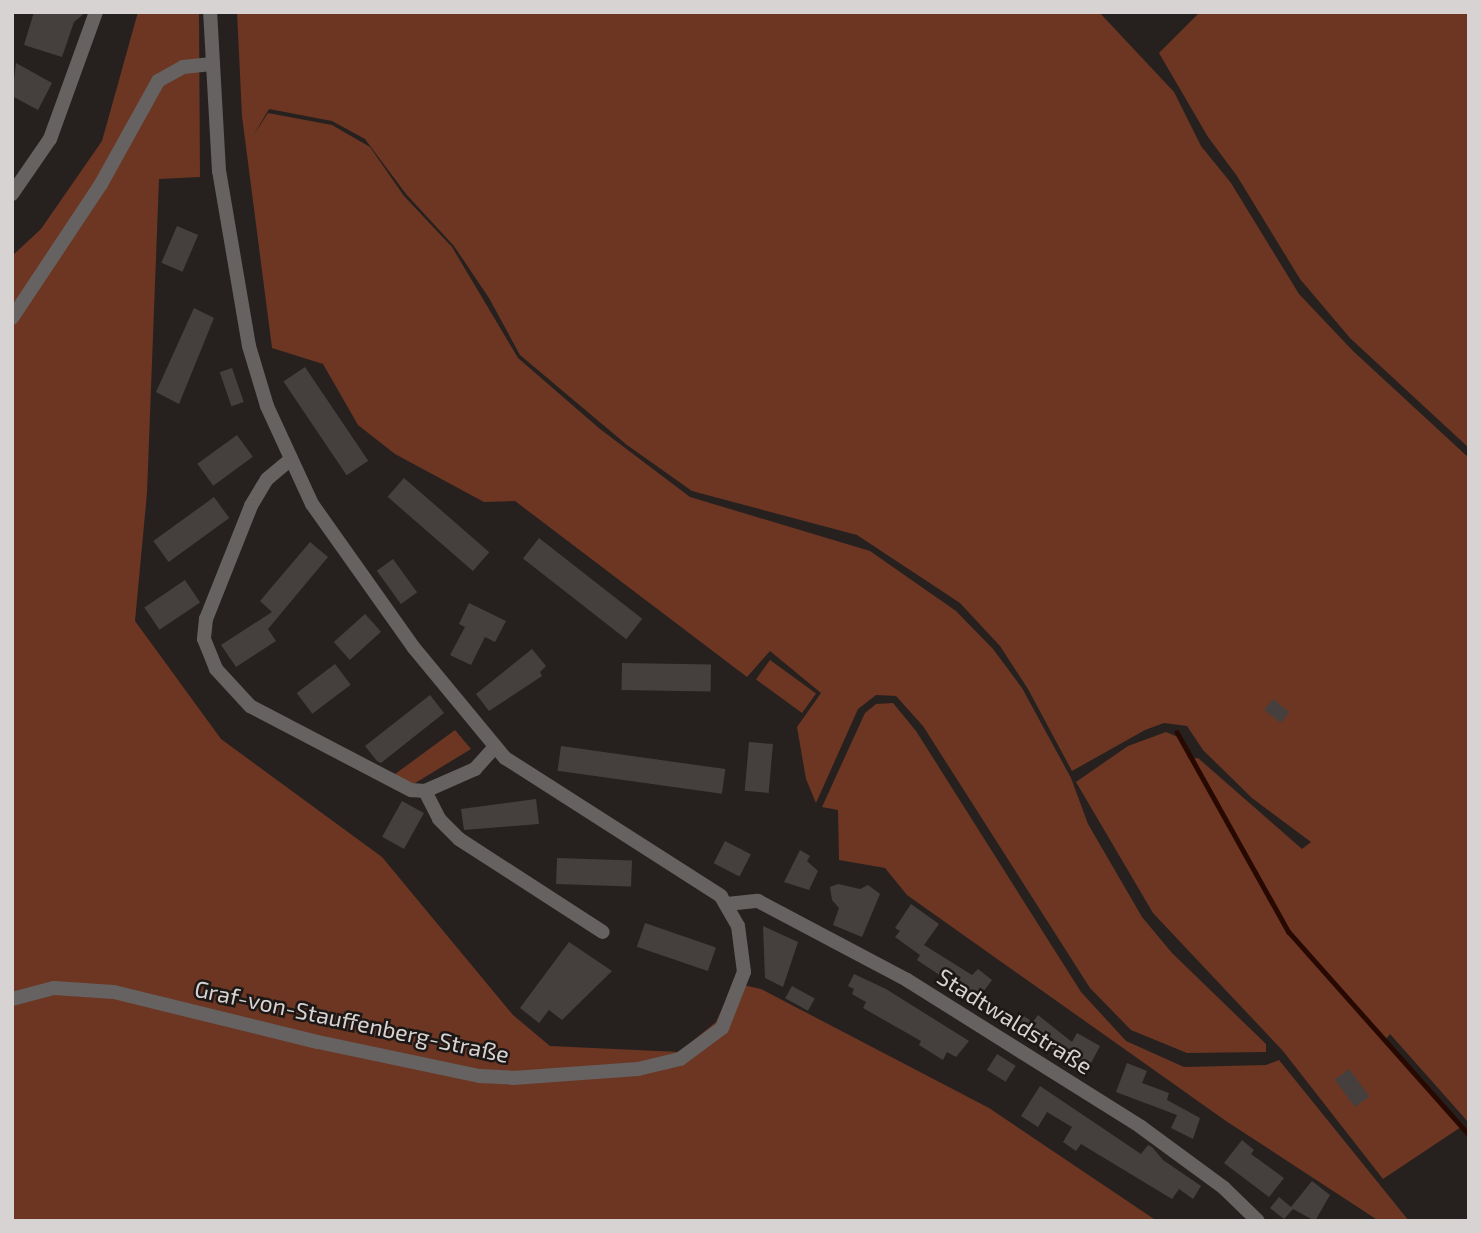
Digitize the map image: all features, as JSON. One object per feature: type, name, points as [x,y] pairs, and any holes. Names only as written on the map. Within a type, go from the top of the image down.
[{"type":"street","points":[[12,194],[50,139],[96,12]]},
{"type":"street","points":[[210,12],[219,171],[235,278],[252,358],[291,459],[312,504],[376,598],[495,747],[522,772],[674,864],[727,904]]},
{"type":"street","points":[[12,318],[101,184],[158,81],[183,67],[212,64]]},
{"type":"street","points":[[291,459],[267,479],[251,506],[206,620],[206,646],[216,669],[250,706],[395,785],[425,791],[475,769],[495,747]]},
{"type":"street","points":[[425,791],[439,818],[459,839],[603,932]]},
{"type":"street","name":"Stadtwaldstraße","points":[[727,904],[758,901],[907,979],[1141,1126],[1224,1188],[1258,1221]]},
{"type":"street","name":"Graf-von-Stauffenberg-Straße","points":[[12,999],[54,988],[114,992],[318,1042],[493,1077],[638,1069],[680,1059],[703,1046],[728,1020],[737,998],[745,954],[727,904]]},
{"type":"shaded area","points":[[138,12],[199,12],[200,177],[159,179],[147,493],[135,621],[221,739],[382,857],[513,1015],[550,1046],[679,1052],[716,1022],[734,983],[761,989],[989,1108],[1157,1221],[12,1221],[12,256],[41,229],[102,141]]},
{"type":"shaded area","points":[[237,12],[1099,12],[1174,92],[1201,146],[1231,183],[1299,294],[1353,351],[1469,458],[1469,1123],[1390,1034],[1385,1040],[1461,1127],[1383,1179],[1283,1051],[1153,913],[1076,782],[1128,746],[1166,732],[1178,737],[1189,759],[1198,758],[1302,849],[1311,842],[1252,798],[1203,750],[1187,726],[1164,723],[1145,730],[1072,771],[1028,689],[1000,646],[960,603],[857,535],[692,491],[627,445],[520,355],[489,298],[454,246],[406,194],[365,139],[332,121],[269,109],[253,136],[268,113],[332,125],[370,147],[404,196],[452,247],[518,358],[600,429],[690,497],[870,551],[956,611],[993,649],[1022,688],[1071,778],[1088,824],[1142,917],[1172,953],[1266,1044],[1266,1052],[1187,1053],[1131,1030],[1090,988],[923,726],[896,696],[876,695],[858,709],[816,803],[806,779],[797,727],[821,693],[770,651],[747,677],[515,501],[484,502],[395,454],[358,425],[323,364],[272,348],[242,116]]},
{"type":"shaded area","points":[[1200,12],[1469,12],[1469,448],[1350,338],[1300,279],[1237,176],[1208,137],[1159,53]]},
{"type":"shaded area","points":[[770,660],[816,694],[802,713],[756,679]]},
{"type":"shaded area","points":[[893,703],[916,731],[1081,992],[1126,1041],[1184,1067],[1266,1065],[1279,1060],[1409,1221],[1379,1221],[1226,1121],[907,895],[885,868],[839,860],[838,810],[822,807],[865,713],[876,704]]},
{"type":"shaded area","points":[[455,730],[471,749],[412,785],[391,777]]},
{"type":"building","points":[[34,12],[86,12],[74,22],[62,57],[24,45]]},
{"type":"building","points":[[16,63],[52,83],[38,110],[12,96]]},
{"type":"building","points":[[177,226],[198,235],[183,272],[161,263]]},
{"type":"building","points":[[194,308],[214,318],[179,404],[156,392]]},
{"type":"building","points":[[305,367],[368,461],[347,475],[283,382]]},
{"type":"building","points":[[232,368],[244,402],[231,406],[220,372]]},
{"type":"building","points":[[237,435],[253,457],[213,486],[197,464]]},
{"type":"building","points":[[404,478],[489,552],[473,571],[388,497]]},
{"type":"building","points":[[214,497],[229,518],[169,562],[153,541]]},
{"type":"building","points":[[539,538],[642,619],[626,639],[523,558]]},
{"type":"building","points":[[310,542],[328,557],[268,629],[276,641],[236,667],[221,645],[272,612],[260,601]]},
{"type":"building","points":[[393,559],[417,592],[401,604],[377,571]]},
{"type":"building","points":[[185,580],[200,602],[159,630],[144,607]]},
{"type":"building","points":[[469,603],[506,621],[495,642],[485,637],[471,665],[450,655],[465,627],[459,624]]},
{"type":"building","points":[[365,614],[381,632],[350,660],[334,642]]},
{"type":"building","points":[[532,649],[546,666],[540,672],[542,676],[489,711],[476,694]]},
{"type":"building","points":[[622,663],[711,665],[711,692],[622,690]]},
{"type":"building","points":[[335,664],[351,685],[312,714],[297,693]]},
{"type":"building","points":[[430,695],[444,713],[381,763],[377,761],[365,746]]},
{"type":"building","points":[[1273,699],[1289,712],[1281,723],[1264,710]]},
{"type":"building","points":[[749,742],[773,744],[769,793],[745,791]]},
{"type":"building","points":[[561,746],[725,769],[722,794],[558,771]]},
{"type":"building","points":[[536,799],[539,824],[464,830],[461,809]]},
{"type":"building","points":[[402,801],[424,813],[404,849],[382,837]]},
{"type":"building","points":[[725,841],[751,854],[739,876],[714,863]]},
{"type":"building","points":[[800,850],[810,856],[807,861],[818,871],[809,890],[784,882]]},
{"type":"building","points":[[557,858],[632,861],[631,887],[556,884]]},
{"type":"building","points":[[838,884],[860,889],[868,885],[880,894],[862,937],[833,925],[839,908],[832,900],[830,887]]},
{"type":"building","points":[[911,904],[939,924],[924,945],[972,975],[978,969],[992,980],[977,1000],[917,960],[920,955],[895,937],[900,931],[895,928]]},
{"type":"building","points":[[645,923],[716,947],[708,971],[637,947]]},
{"type":"building","points":[[763,926],[798,942],[783,987],[765,978]]},
{"type":"building","points":[[569,942],[612,971],[562,1020],[549,1010],[539,1023],[520,1008]]},
{"type":"building","points":[[854,974],[886,989],[969,1041],[956,1057],[947,1052],[943,1060],[919,1045],[921,1041],[863,1008],[866,1002],[852,994],[854,989],[848,986]]},
{"type":"building","points":[[792,986],[815,999],[808,1011],[785,998]]},
{"type":"building","points":[[1022,1015],[1033,1022],[1038,1015],[1072,1042],[1077,1033],[1100,1046],[1088,1069],[1014,1027]]},
{"type":"building","points":[[997,1054],[1016,1066],[1006,1082],[987,1070]]},
{"type":"building","points":[[1127,1063],[1147,1071],[1142,1083],[1169,1093],[1167,1100],[1200,1118],[1193,1139],[1171,1128],[1177,1115],[1116,1092]]},
{"type":"building","points":[[1349,1069],[1369,1096],[1355,1107],[1335,1080]]},
{"type":"building","points":[[1040,1086],[1141,1154],[1148,1145],[1152,1147],[1163,1160],[1201,1186],[1193,1199],[1179,1189],[1172,1199],[1081,1144],[1076,1151],[1063,1142],[1072,1127],[1047,1112],[1038,1127],[1021,1116]]},
{"type":"building","points":[[1242,1140],[1254,1150],[1251,1154],[1284,1178],[1269,1197],[1224,1163]]},
{"type":"building","points":[[1312,1181],[1330,1195],[1315,1221],[1293,1209],[1284,1219],[1270,1208],[1279,1197],[1291,1207]]},
{"type":"waterway","points":[[1177,732],[1289,932],[1469,1135]]}]
